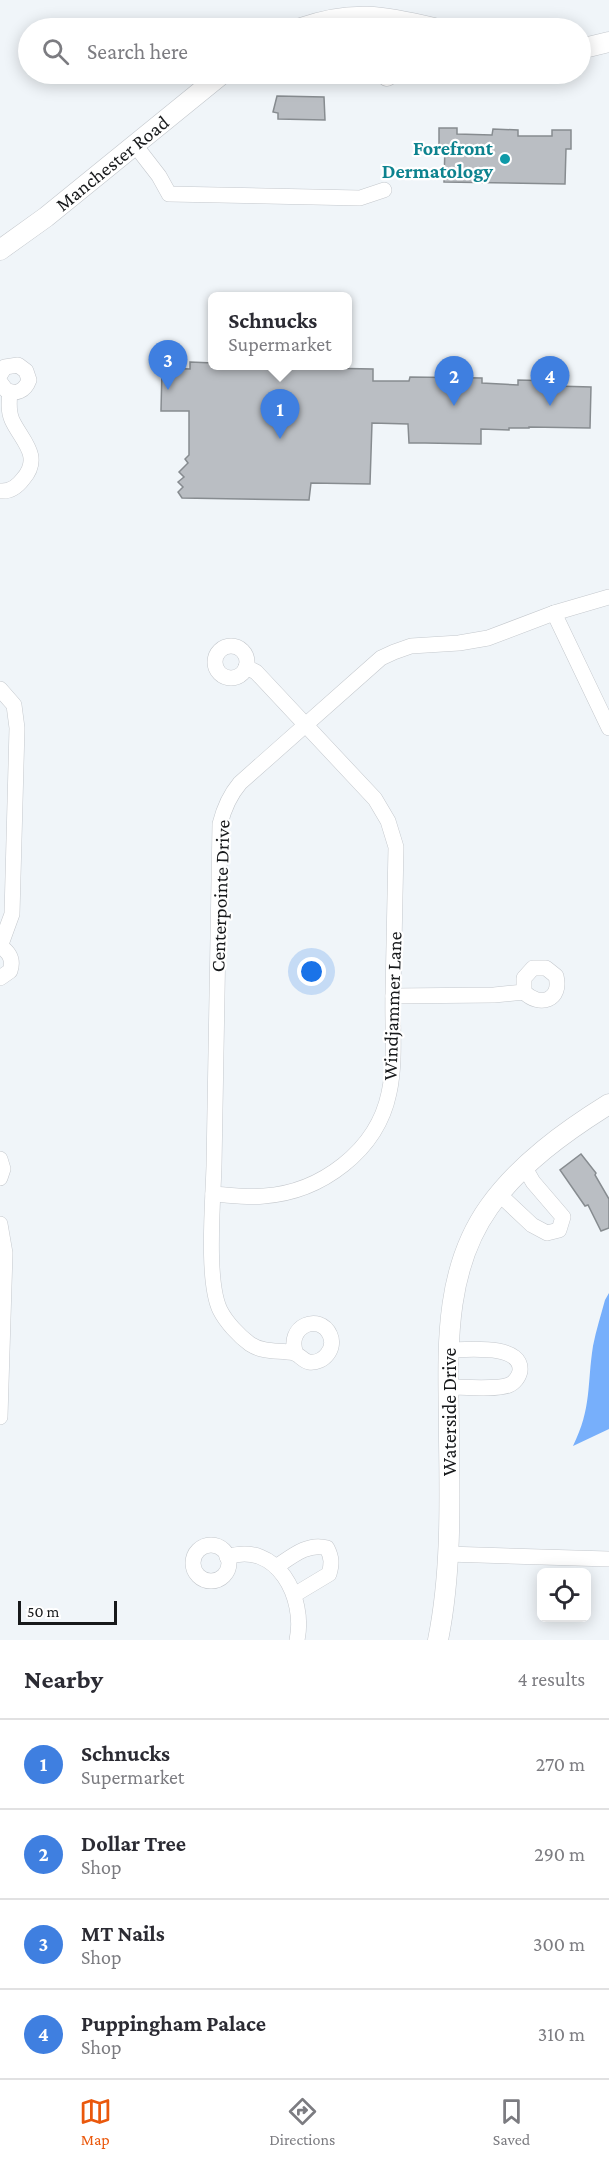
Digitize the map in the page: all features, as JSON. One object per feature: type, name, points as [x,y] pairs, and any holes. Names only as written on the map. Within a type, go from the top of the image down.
[{"type":"street","points":[[350,18],[356,16],[392,18]]},
{"type":"street","points":[[591,47],[609,42]]},
{"type":"street","name":"Manchester Road","points":[[0,250],[210,84]]},
{"type":"street","points":[[135,145],[159,176],[169,194],[360,198],[384,190]]},
{"type":"street","points":[[0,375],[2,370],[9,365],[18,365],[26,371],[29,380],[20,392],[5,387],[12,420],[25,439],[30,454],[28,473],[9,492],[0,492]]},
{"type":"street","name":"Centerpointe Drive","points":[[296,1354],[266,1351],[250,1344],[228,1323],[214,1293],[213,1194],[220,824],[227,801],[240,783],[381,658],[411,646],[459,643],[488,638],[554,613],[609,597]]},
{"type":"street","points":[[554,613],[609,728]]},
{"type":"street","name":"Windjammer Lane","points":[[213,1194],[264,1197],[302,1187],[339,1169],[362,1148],[375,1130],[389,1093],[392,1071],[396,847],[388,821],[375,800],[256,672],[246,668]]},
{"type":"street","points":[[0,689],[14,705],[17,728],[12,914],[0,947],[8,951],[12,962],[10,971],[0,978]]},
{"type":"street","points":[[393,996],[494,995],[524,992]]},
{"type":"street","name":"Waterside Drive","points":[[438,1640],[447,1554],[448,1350],[452,1295],[467,1247],[499,1194],[559,1137],[609,1104]]},
{"type":"street","points":[[0,1160],[3,1169],[0,1178]]},
{"type":"street","points":[[499,1194],[532,1225],[547,1233],[559,1230],[563,1217],[533,1182],[525,1168]]},
{"type":"street","points":[[0,1224],[5,1253],[0,1418]]},
{"type":"street","points":[[448,1350],[504,1351],[515,1357],[520,1368],[518,1377],[508,1385],[448,1387]]},
{"type":"street","points":[[276,1567],[309,1547],[318,1545],[327,1548],[332,1565],[329,1574],[294,1595]]},
{"type":"street","points":[[227,1557],[238,1553],[249,1554],[276,1567],[291,1585],[294,1595],[299,1617],[297,1640]]},
{"type":"street","points":[[447,1554],[609,1559]]},
{"type":"water","points":[[609,1293],[609,1429],[573,1446],[586,1408],[593,1346],[605,1300]]},
{"type":"building","points":[[277,96],[324,97],[325,120],[278,119],[278,113],[273,112]]},
{"type":"building","points":[[439,128],[457,128],[457,134],[492,135],[493,129],[518,130],[518,136],[552,136],[552,130],[571,130],[571,149],[566,149],[565,184],[444,182],[445,146],[439,146]]},
{"type":"building","points":[[190,362],[208,363],[208,370],[373,369],[373,381],[409,381],[410,377],[482,378],[482,383],[518,385],[518,380],[555,381],[555,386],[591,387],[590,428],[481,429],[481,444],[409,443],[408,424],[372,423],[370,484],[311,483],[309,500],[182,498],[178,492],[183,487],[178,482],[184,477],[179,472],[188,463],[185,459],[189,455],[189,411],[161,411],[162,368],[190,369]]},
{"type":"building","points":[[581,1154],[596,1173],[609,1199],[609,1228],[601,1231],[588,1205],[585,1206],[560,1170]]},
{"type":"place","name":"Forefront Dermatology","points":[[505,159]]},
{"type":"place","name":"MT Nails","points":[[168,390]]},
{"type":"place","name":"Dollar Tree","points":[[454,406]]},
{"type":"place","name":"Puppingham Palace","points":[[550,406]]},
{"type":"place","name":"Schnucks","points":[[280,439]]}]
